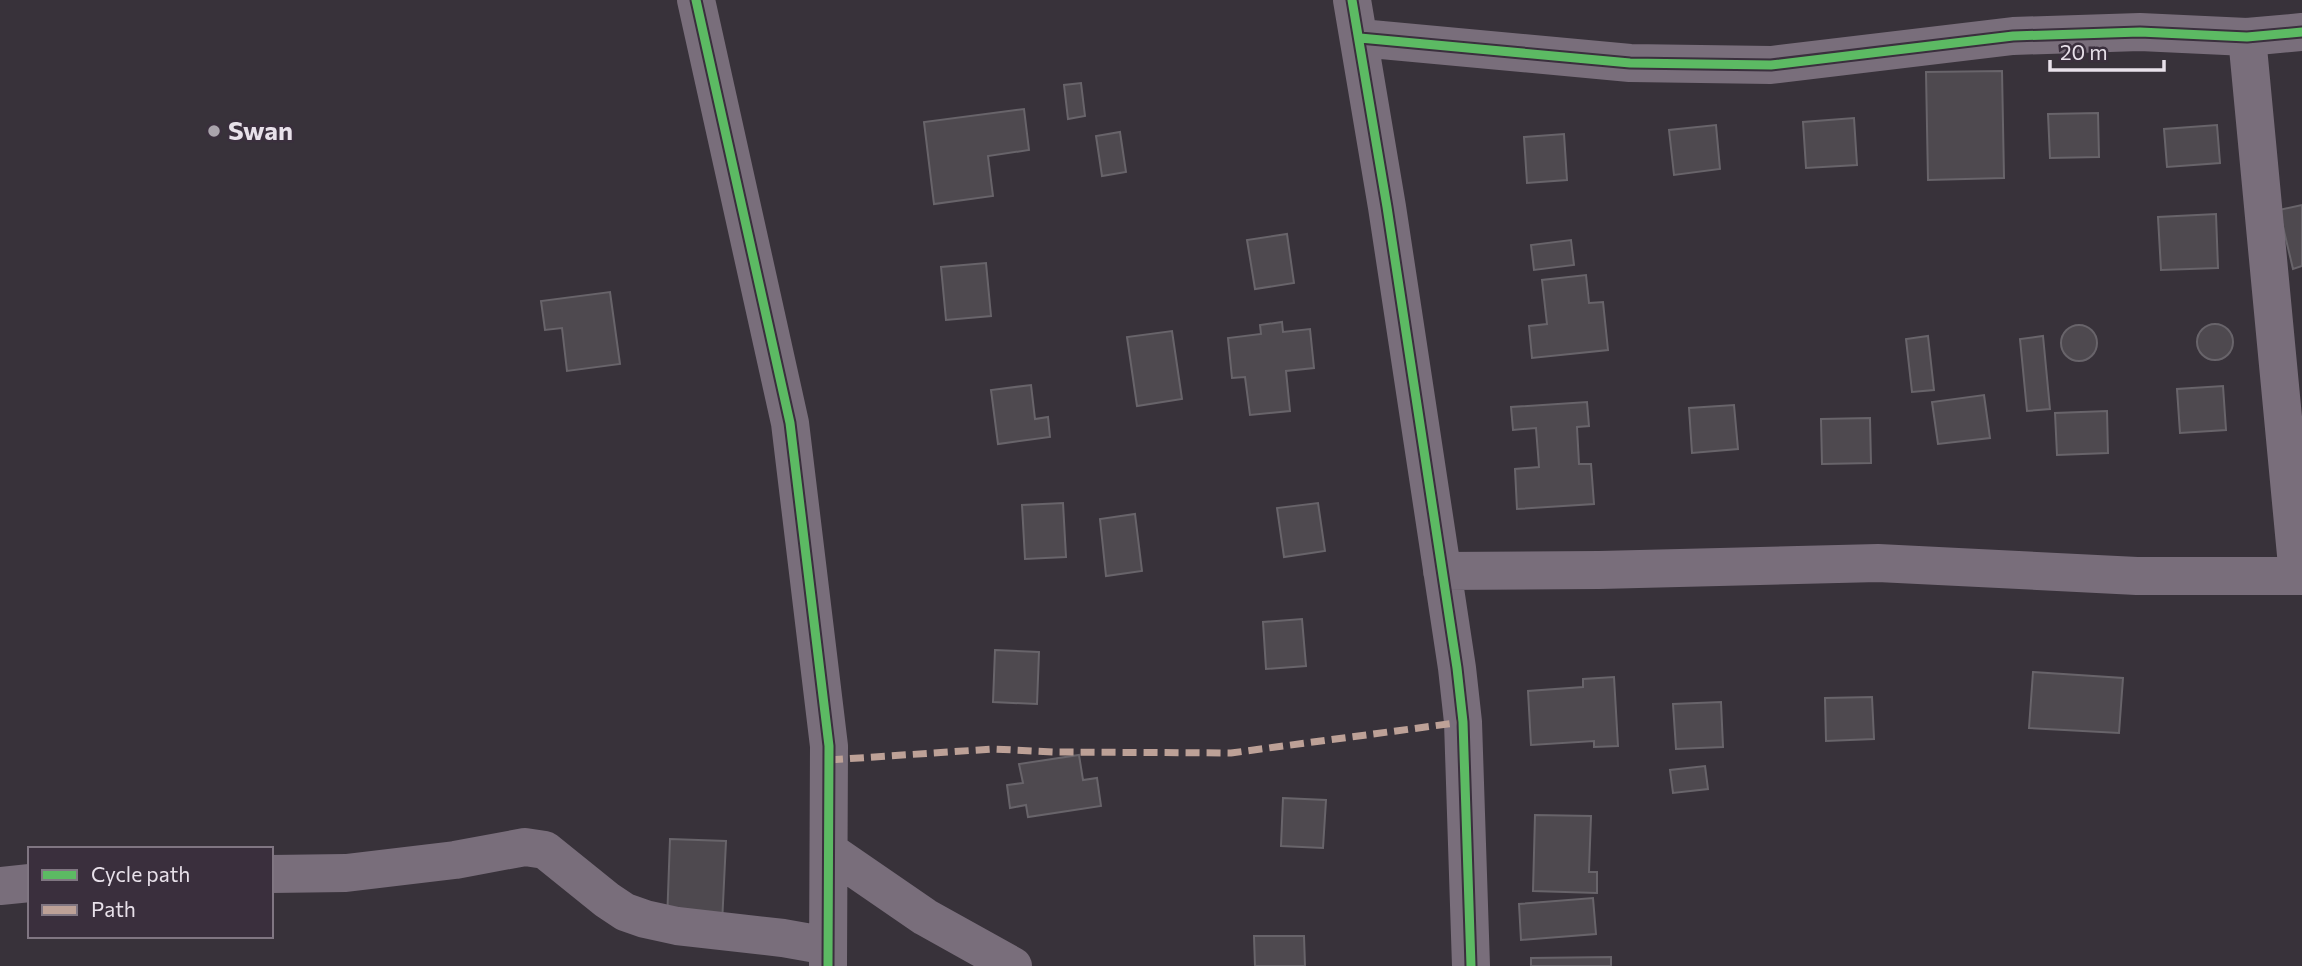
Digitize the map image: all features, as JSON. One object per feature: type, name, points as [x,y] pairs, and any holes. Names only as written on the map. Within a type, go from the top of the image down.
[{"type":"street","points":[[273,874],[346,873],[455,860],[525,847],[545,850],[625,912],[677,926],[783,938],[828,956],[829,746],[790,424],[696,0]]},
{"type":"street","points":[[1352,0],[1443,571],[1463,722],[1471,966]]},
{"type":"street","points":[[1360,38],[1630,63],[1771,65],[2013,36],[2140,32],[2247,37],[2302,32]]},
{"type":"street","points":[[1443,571],[1878,563],[2123,576],[2300,576],[2247,37]]},
{"type":"street","points":[[829,851],[925,917],[1013,966]]},
{"type":"street","points":[[0,886],[28,883]]},
{"type":"building","points":[[2002,71],[2004,178],[1928,180],[1926,72]]},
{"type":"building","points":[[1081,83],[1085,116],[1068,119],[1064,85]]},
{"type":"building","points":[[1024,109],[1029,150],[988,156],[993,196],[934,204],[924,122]]},
{"type":"building","points":[[2098,113],[2099,157],[2050,158],[2048,114]]},
{"type":"building","points":[[1854,118],[1857,165],[1806,168],[1803,122]]},
{"type":"building","points":[[1716,125],[1720,169],[1674,175],[1669,130]]},
{"type":"building","points":[[2217,125],[2220,163],[2167,167],[2164,129]]},
{"type":"building","points":[[1120,132],[1126,172],[1102,176],[1096,136]]},
{"type":"building","points":[[1564,134],[1567,180],[1527,183],[1524,137]]},
{"type":"building","points":[[2302,205],[2302,266],[2293,269],[2279,210]]},
{"type":"building","points":[[2216,214],[2218,268],[2161,270],[2158,217]]},
{"type":"building","points":[[1287,234],[1294,283],[1255,289],[1247,240]]},
{"type":"building","points":[[1571,240],[1574,265],[1534,270],[1531,245]]},
{"type":"building","points":[[986,263],[991,316],[946,320],[941,267]]},
{"type":"building","points":[[1586,275],[1589,303],[1603,302],[1608,350],[1532,358],[1529,326],[1547,324],[1542,280]]},
{"type":"building","points":[[610,292],[620,364],[567,371],[562,328],[545,330],[541,301]]},
{"type":"building","points":[[1282,322],[1283,332],[1310,329],[1314,368],[1286,371],[1290,411],[1250,415],[1245,377],[1232,378],[1228,338],[1261,334],[1260,325]]},
{"type":"building","points":[[2215,324],[2228,329],[2233,342],[2228,355],[2215,360],[2202,355],[2197,342],[2202,329]]},
{"type":"building","points":[[2079,325],[2092,330],[2097,343],[2092,356],[2079,361],[2066,356],[2061,343],[2066,330]]},
{"type":"building","points":[[1172,331],[1182,399],[1137,406],[1127,337]]},
{"type":"building","points":[[1928,336],[1934,390],[1912,392],[1906,339]]},
{"type":"building","points":[[2043,336],[2050,409],[2027,411],[2020,339]]},
{"type":"building","points":[[1031,385],[1035,419],[1048,417],[1050,437],[998,444],[991,390]]},
{"type":"building","points":[[2223,386],[2226,430],[2180,433],[2177,389]]},
{"type":"building","points":[[1984,395],[1990,438],[1938,444],[1932,402]]},
{"type":"building","points":[[1587,402],[1589,426],[1577,427],[1579,464],[1591,464],[1594,504],[1517,509],[1515,469],[1539,467],[1536,428],[1513,430],[1511,407]]},
{"type":"building","points":[[1734,405],[1738,449],[1692,453],[1689,408]]},
{"type":"building","points":[[2107,411],[2108,453],[2057,455],[2055,413]]},
{"type":"building","points":[[1870,418],[1871,463],[1822,464],[1821,419]]},
{"type":"building","points":[[1063,503],[1066,557],[1025,559],[1022,505]]},
{"type":"building","points":[[1318,503],[1325,551],[1284,557],[1277,508]]},
{"type":"building","points":[[1135,514],[1142,571],[1106,576],[1100,519]]},
{"type":"building","points":[[1302,619],[1306,666],[1266,669],[1263,622]]},
{"type":"building","points":[[995,650],[1039,652],[1037,704],[993,702]]},
{"type":"building","points":[[2033,672],[2123,678],[2119,733],[2029,728]]},
{"type":"building","points":[[1614,677],[1618,746],[1594,747],[1594,741],[1531,745],[1528,691],[1583,687],[1583,679]]},
{"type":"building","points":[[1872,697],[1874,739],[1826,741],[1825,698]]},
{"type":"building","points":[[1721,702],[1723,747],[1676,749],[1673,704]]},
{"type":"building","points":[[1079,755],[1083,780],[1097,778],[1101,806],[1028,817],[1026,805],[1010,808],[1007,785],[1023,783],[1019,764]]},
{"type":"building","points":[[1705,766],[1708,789],[1673,793],[1670,770]]},
{"type":"building","points":[[1283,798],[1326,800],[1323,848],[1281,846]]},
{"type":"building","points":[[1535,815],[1591,816],[1589,872],[1597,872],[1597,893],[1533,891]]},
{"type":"building","points":[[670,839],[726,841],[722,924],[667,922]]},
{"type":"building","points":[[1593,898],[1596,934],[1521,940],[1519,904]]},
{"type":"building","points":[[1254,936],[1304,936],[1305,966],[1255,966]]},
{"type":"building","points":[[1611,957],[1611,966],[1531,966],[1531,958]]},
{"type":"marked path","points":[[829,760],[993,749],[1231,753],[1463,722]]},
{"type":"cycle path","points":[[696,0],[790,423],[829,746],[828,966]]},
{"type":"cycle path","points":[[1352,0],[1387,207],[1457,668],[1463,722],[1471,966]]},
{"type":"cycle path","points":[[1360,38],[1630,63],[1771,65],[2013,36],[2140,32],[2247,37],[2302,32]]},
{"type":"place","name":"Swan","points":[[214,131]]}]
